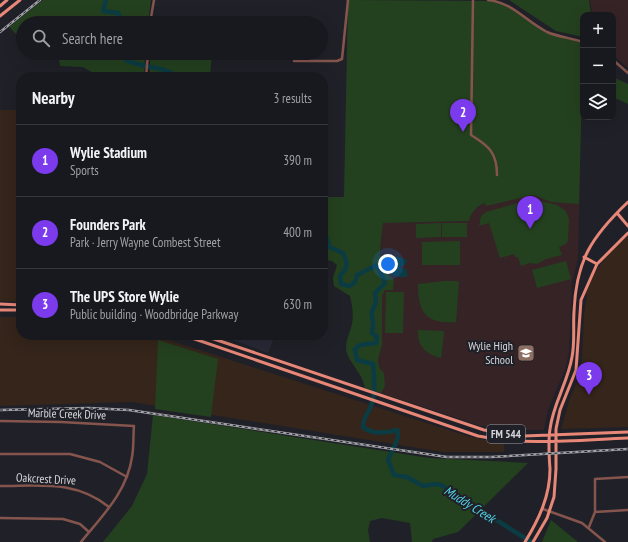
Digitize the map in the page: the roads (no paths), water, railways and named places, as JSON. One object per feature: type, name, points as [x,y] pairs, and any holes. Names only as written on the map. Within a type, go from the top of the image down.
[{"type":"main road","points":[[0,6],[8,0]]},
{"type":"main road","points":[[0,16],[20,0]]},
{"type":"main road","points":[[525,542],[543,509],[549,480],[549,435],[553,413],[573,357],[575,286],[584,257],[597,235],[628,202]]},
{"type":"main road","points":[[617,213],[628,226]]},
{"type":"main road","points":[[533,542],[549,512],[556,484],[556,435],[558,417],[572,383],[578,357],[581,300],[597,264],[628,233]]},
{"type":"main road","points":[[584,257],[597,264]]},
{"type":"main road","points":[[0,304],[16,304]]},
{"type":"main road","points":[[0,310],[16,310]]},
{"type":"main road","points":[[574,316],[579,317]]},
{"type":"main road","name":"FM 544","points":[[198,340],[472,434],[500,440],[556,441],[628,438]]},
{"type":"main road","name":"FM 544","points":[[217,340],[448,419],[491,432],[524,436],[628,432]]},
{"type":"main road","points":[[573,357],[578,357]]},
{"type":"main road","points":[[268,364],[270,358]]},
{"type":"main road","points":[[559,395],[566,398]]},
{"type":"main road","points":[[445,425],[448,419]]},
{"type":"street","points":[[151,16],[154,0]]},
{"type":"street","points":[[294,61],[337,62],[342,59],[348,0]]},
{"type":"street","points":[[473,0],[471,135],[488,147],[494,156],[497,162],[497,176]]},
{"type":"street","points":[[488,0],[495,1],[515,9],[547,32],[580,41]]},
{"type":"street","points":[[147,72],[148,60]]},
{"type":"street","points":[[616,62],[628,72]]},
{"type":"street","name":"Marble Creek Drive","points":[[0,421],[61,422],[134,426],[132,457],[127,477]]},
{"type":"street","points":[[0,454],[75,455],[100,462],[127,477],[120,494],[81,542]]},
{"type":"street","points":[[589,527],[595,512],[594,479],[628,477]]},
{"type":"street","name":"Oakcrest Drive","points":[[0,486],[70,487],[88,493],[109,507]]},
{"type":"street","points":[[543,509],[574,519],[589,527],[605,542]]},
{"type":"street","points":[[595,512],[628,510]]},
{"type":"street","points":[[0,518],[64,519],[80,524],[89,532]]},
{"type":"water","points":[[384,257],[400,257],[407,260],[405,265],[399,268],[406,269],[408,276],[399,277],[391,274],[383,263],[382,259]]},
{"type":"waterway","name":"Muddy Creek","points":[[106,0],[103,11],[118,13],[119,16]]},
{"type":"waterway","name":"Muddy Creek","points":[[126,60],[132,63],[169,72]]},
{"type":"waterway","name":"Muddy Creek","points":[[328,242],[329,247],[343,253],[345,257],[346,268],[340,276],[341,284],[350,286],[355,282],[357,275],[375,266],[379,267],[385,283],[375,293],[376,303],[372,312],[372,333],[377,337],[376,343],[360,345],[355,349],[357,360],[373,364],[374,396],[363,427],[367,430],[375,432],[397,430],[398,433],[397,441],[388,460],[394,475],[407,477],[423,486],[435,484],[441,485],[531,542]]},
{"type":"railway","points":[[20,16],[40,0]]},
{"type":"railway","points":[[0,32],[16,19]]},
{"type":"railway","points":[[0,410],[89,408],[129,410],[447,457],[491,457],[628,449]]},
{"type":"place","name":"Founders Park","points":[[463,132]]},
{"type":"place","name":"Wylie Stadium","points":[[530,229]]},
{"type":"place","name":"Wylie High School","points":[[526,353]]},
{"type":"place","name":"The UPS Store Wylie","points":[[589,395]]}]
